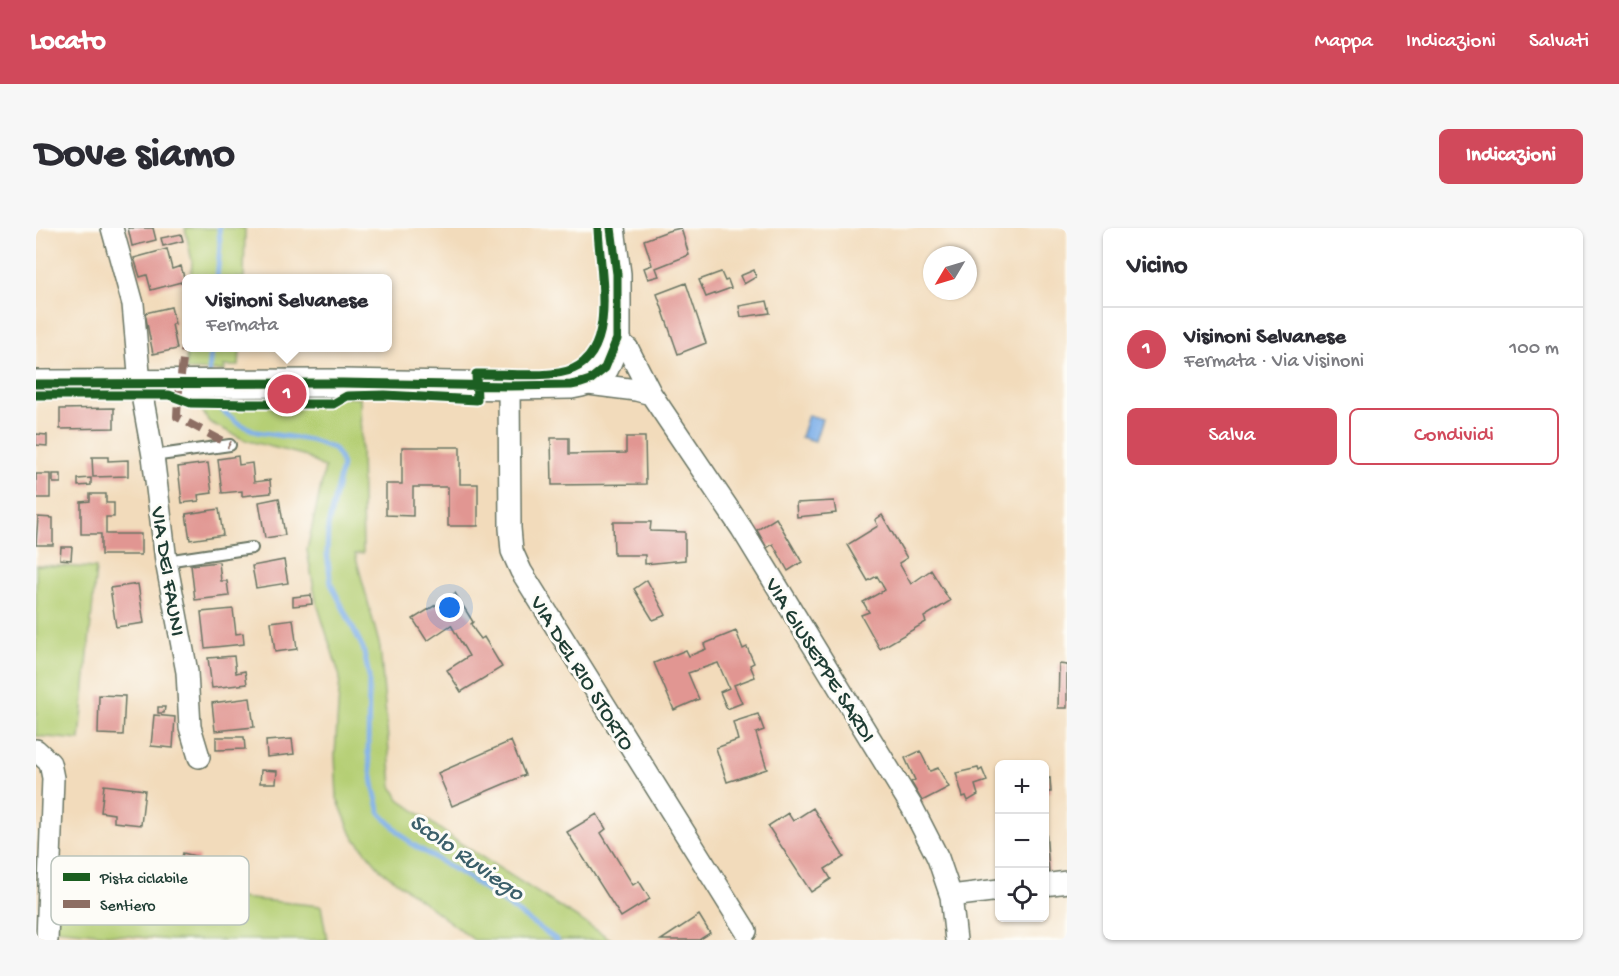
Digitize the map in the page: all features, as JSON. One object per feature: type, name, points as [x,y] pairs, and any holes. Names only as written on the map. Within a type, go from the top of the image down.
[{"type":"street","name":"VIA DEI FAUNI","points":[[112,228],[133,304],[140,384],[153,456],[166,561],[187,672],[190,727],[199,757]]},
{"type":"street","points":[[36,384],[342,383],[509,386],[581,383],[599,374],[605,368],[617,339],[617,274],[611,228]]},
{"type":"street","name":"VIA GIUSEPPE SARDI","points":[[617,339],[628,349],[651,394],[742,529],[912,807],[938,858],[951,896],[956,940]]},
{"type":"street","points":[[581,383],[651,394]]},
{"type":"street","name":"VIA DEL RIO STORTO","points":[[509,386],[512,551],[521,571],[746,931]]},
{"type":"street","points":[[36,750],[50,764],[53,778],[47,940]]},
{"type":"street","points":[[1049,884],[1067,882]]},
{"type":"street","points":[[951,896],[995,890]]},
{"type":"lane","points":[[153,456],[230,445]]},
{"type":"lane","points":[[166,561],[252,548]]},
{"type":"green space","points":[[185,228],[245,228],[244,274],[191,274],[192,261]]},
{"type":"green space","points":[[187,352],[240,352],[239,366],[224,366],[225,371],[186,370]]},
{"type":"green space","points":[[232,391],[360,398],[363,553],[355,554],[380,647],[392,786],[399,799],[455,840],[612,940],[474,940],[381,870],[352,835],[337,798],[335,755],[340,677],[316,600],[307,550],[325,468],[303,455],[245,440],[209,422],[191,392]]},
{"type":"green space","points":[[36,565],[96,568],[80,740],[36,736]]},
{"type":"green space","points":[[249,899],[321,906],[327,940],[170,940],[53,929],[53,925],[249,925]]},
{"type":"water","points":[[808,415],[822,419],[815,441],[801,437]]},
{"type":"building","points":[[128,228],[153,228],[156,240],[132,246]]},
{"type":"building","points":[[681,228],[689,255],[656,268],[659,276],[648,279],[644,268],[652,265],[644,240]]},
{"type":"building","points":[[181,234],[183,241],[163,246],[161,238]]},
{"type":"building","points":[[167,249],[172,269],[181,266],[182,282],[151,290],[147,275],[140,277],[134,258]]},
{"type":"building","points":[[754,270],[756,277],[744,284],[740,276]]},
{"type":"building","points":[[721,272],[731,288],[706,297],[699,280]]},
{"type":"building","points":[[686,283],[706,343],[678,354],[657,294]]},
{"type":"building","points":[[767,301],[770,313],[741,317],[739,306]]},
{"type":"building","points":[[171,307],[177,349],[153,354],[145,313]]},
{"type":"building","points":[[114,408],[114,428],[60,429],[60,409]]},
{"type":"building","points":[[36,434],[47,435],[47,446],[36,445]]},
{"type":"building","points":[[626,437],[645,437],[646,484],[552,485],[551,438],[569,438],[569,454],[626,453]]},
{"type":"building","points":[[402,447],[460,447],[460,484],[478,484],[478,526],[448,526],[448,487],[413,487],[413,516],[386,515],[386,484],[402,484]]},
{"type":"building","points":[[238,456],[239,465],[252,463],[254,482],[270,480],[271,493],[242,496],[242,491],[222,493],[218,459]]},
{"type":"building","points":[[92,457],[108,457],[108,461],[128,460],[128,476],[93,477]]},
{"type":"building","points":[[208,463],[212,493],[198,495],[199,501],[182,503],[178,467]]},
{"type":"building","points":[[36,474],[50,474],[50,498],[36,498]]},
{"type":"building","points":[[53,474],[61,474],[61,483],[53,483]]},
{"type":"building","points":[[91,478],[91,485],[78,486],[78,479]]},
{"type":"building","points":[[90,494],[106,494],[106,503],[114,503],[114,517],[106,517],[106,534],[141,534],[141,555],[101,555],[101,534],[81,534],[81,502],[90,501]]},
{"type":"building","points":[[279,498],[285,535],[265,538],[259,502]]},
{"type":"building","points":[[834,501],[836,513],[797,517],[796,503]]},
{"type":"building","points":[[219,509],[223,535],[190,540],[186,514]]},
{"type":"building","points":[[882,515],[907,558],[899,563],[911,584],[931,570],[950,601],[924,617],[926,622],[880,649],[861,615],[869,612],[863,602],[885,590],[877,576],[868,581],[847,545],[878,526],[875,520]]},
{"type":"building","points":[[38,517],[53,518],[53,545],[36,545]]},
{"type":"building","points":[[776,518],[802,562],[788,571],[773,544],[767,548],[757,530]]},
{"type":"building","points":[[613,522],[651,522],[650,531],[685,532],[685,560],[645,564],[645,555],[614,555]]},
{"type":"building","points":[[61,547],[72,547],[71,560],[60,559]]},
{"type":"building","points":[[284,560],[288,583],[256,588],[252,566]]},
{"type":"building","points":[[219,562],[221,581],[227,581],[229,596],[195,600],[191,565]]},
{"type":"building","points":[[647,580],[666,615],[653,620],[634,589]]},
{"type":"building","points":[[138,584],[144,623],[116,627],[110,588]]},
{"type":"building","points":[[455,593],[473,622],[471,624],[475,631],[481,639],[484,637],[502,667],[461,692],[447,670],[469,656],[451,625],[427,641],[413,619]]},
{"type":"building","points":[[311,595],[312,604],[293,606],[293,597]]},
{"type":"building","points":[[233,609],[236,634],[243,633],[244,644],[205,648],[201,612]]},
{"type":"building","points":[[293,619],[297,649],[275,652],[271,622]]},
{"type":"building","points":[[736,631],[743,649],[747,647],[754,663],[750,665],[755,677],[734,685],[742,703],[727,709],[720,692],[729,688],[718,663],[688,673],[699,699],[674,710],[654,663],[686,650],[689,656],[706,649],[704,644]]},
{"type":"building","points":[[234,656],[236,673],[245,671],[247,684],[212,688],[208,658]]},
{"type":"building","points":[[1059,664],[1067,665],[1067,708],[1058,708]]},
{"type":"building","points":[[99,695],[125,696],[123,735],[98,734]]},
{"type":"building","points":[[250,698],[254,727],[215,731],[212,703]]},
{"type":"building","points":[[158,707],[165,707],[164,713],[158,713]]},
{"type":"building","points":[[758,714],[764,730],[756,733],[767,769],[727,782],[716,748],[738,740],[733,722]]},
{"type":"building","points":[[154,715],[175,717],[173,748],[151,746]]},
{"type":"building","points":[[216,737],[244,737],[245,749],[216,750]]},
{"type":"building","points":[[292,739],[294,754],[267,757],[266,741]]},
{"type":"building","points":[[511,741],[525,775],[452,806],[438,773]]},
{"type":"building","points":[[920,751],[930,771],[938,768],[949,787],[922,801],[911,782],[915,780],[905,758]]},
{"type":"building","points":[[978,768],[979,771],[982,769],[987,781],[975,785],[978,795],[968,801],[966,796],[963,797],[956,773]]},
{"type":"building","points":[[261,770],[277,771],[276,783],[260,783]]},
{"type":"building","points":[[104,785],[145,790],[141,825],[114,822],[114,814],[101,812]]},
{"type":"building","points":[[813,808],[844,857],[825,869],[831,879],[811,892],[768,826],[788,813],[793,821]]},
{"type":"building","points":[[597,814],[606,829],[601,833],[633,885],[639,881],[650,899],[621,917],[567,832]]},
{"type":"building","points":[[699,915],[710,933],[699,940],[661,940]]},
{"type":"waterway","name":"Scolo Ruviego","points":[[217,274],[219,228]]},
{"type":"waterway","name":"Scolo Ruviego","points":[[209,375],[211,352]]},
{"type":"waterway","name":"Scolo Ruviego","points":[[212,393],[223,411],[238,423],[257,432],[310,440],[333,448],[339,456],[342,466],[328,526],[327,554],[331,584],[363,648],[369,676],[368,753],[380,813],[410,843],[467,877],[557,940]]},
{"type":"marked path","points":[[184,352],[177,417],[230,445]]},
{"type":"cycle path","points":[[36,395],[169,395],[191,403],[248,404],[333,404],[347,396],[385,395],[477,400],[476,374],[552,374],[573,369],[587,359],[596,344],[603,306],[598,228]]},
{"type":"cycle path","points":[[36,384],[342,383],[509,386],[581,383],[590,380],[605,368],[617,339],[617,274],[611,228]]},
{"type":"place","name":"Visinoni Selvanese","points":[[287,394]]}]
